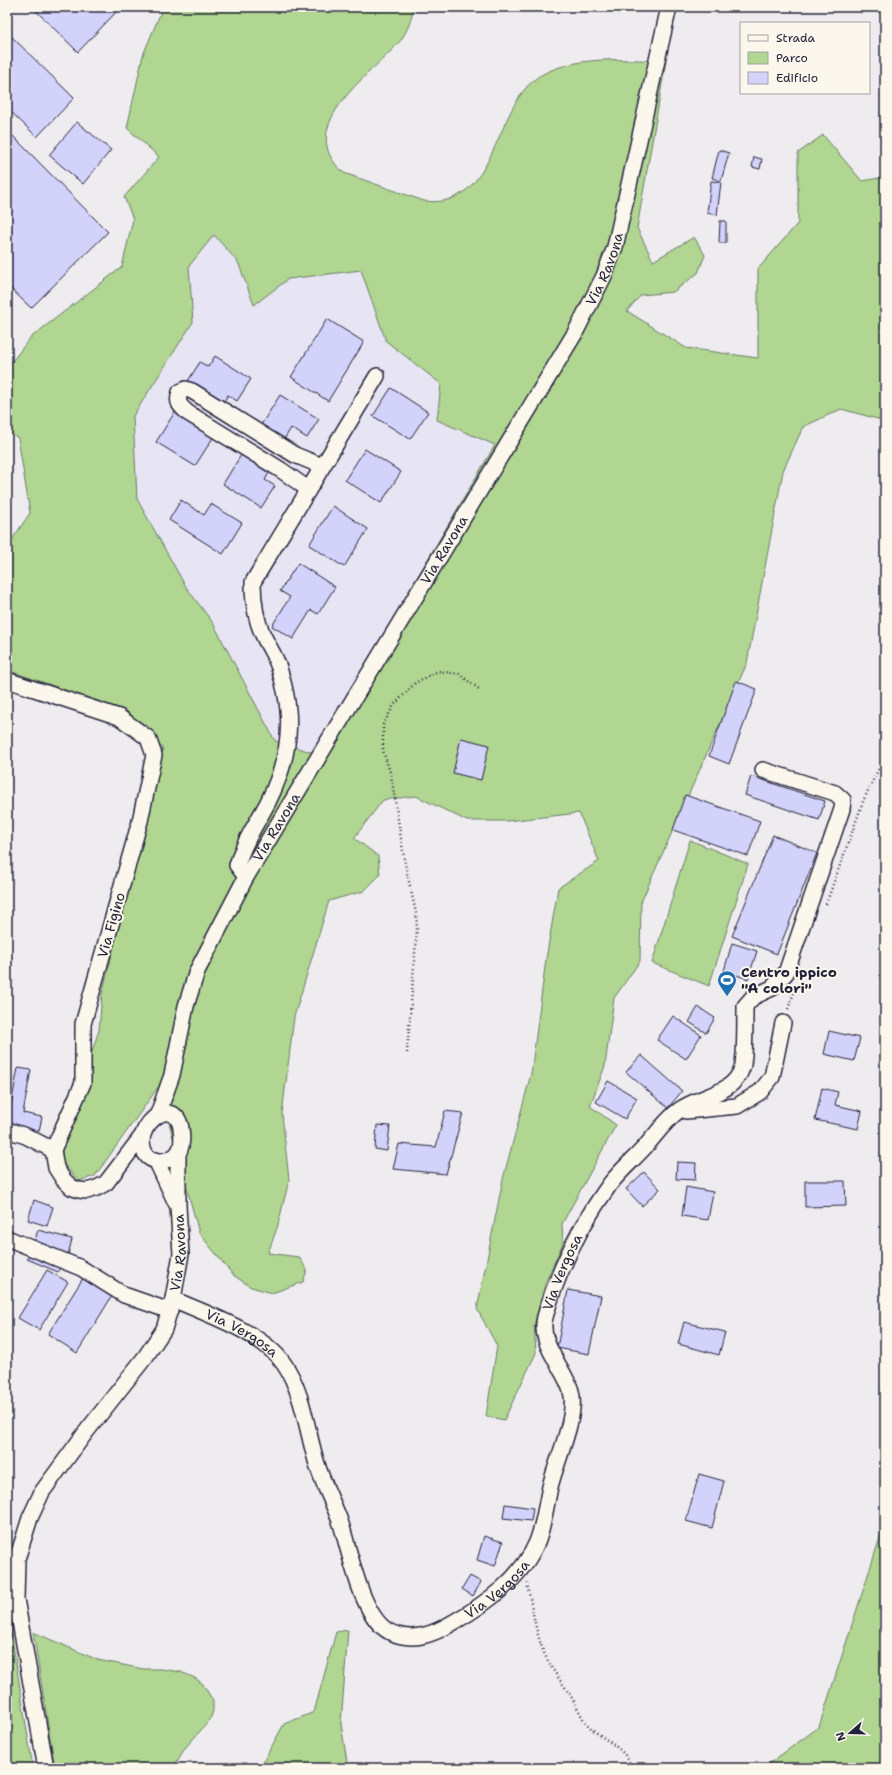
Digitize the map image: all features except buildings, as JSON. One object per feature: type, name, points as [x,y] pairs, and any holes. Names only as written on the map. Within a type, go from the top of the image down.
[{"type":"street","name":"Via Ravona","points":[[158,1114],[172,1075],[186,1006],[197,971],[246,877],[575,333],[604,276],[615,247],[625,207],[670,7]]},
{"type":"street","points":[[246,877],[237,864],[241,850],[268,801],[276,782],[288,741],[288,709],[279,668],[262,633],[253,602],[253,582],[377,376]]},
{"type":"street","points":[[308,490],[281,470],[188,413],[179,405],[178,399],[180,392],[186,390],[192,391],[295,455],[322,466]]},
{"type":"street","points":[[225,436],[236,418]]},
{"type":"street","name":"Via Figino","points":[[7,680],[119,717],[148,738],[154,755],[140,821],[83,1024],[83,1083],[52,1150]]},
{"type":"street","name":"Via Vergosa","points":[[7,1238],[81,1268],[124,1295],[171,1305],[257,1337],[270,1347],[285,1364],[295,1384],[326,1491],[339,1519],[358,1583],[370,1612],[377,1622],[388,1631],[404,1637],[425,1636],[450,1625],[478,1608],[505,1587],[523,1565],[537,1543],[551,1485],[572,1415],[572,1392],[544,1337],[544,1323],[549,1304],[578,1233],[612,1182],[675,1113],[690,1103],[711,1096],[730,1086],[742,1068],[746,1033],[745,1006],[753,997],[772,988],[786,973],[842,809],[843,800],[835,793],[763,770]]},
{"type":"street","points":[[675,1113],[737,1106],[760,1092],[772,1077],[783,1023]]},
{"type":"street","name":"Via Ravona","points":[[172,1075],[175,1115]]},
{"type":"street","points":[[7,1130],[26,1136],[52,1150],[56,1168],[63,1180],[71,1187],[87,1191],[106,1183],[126,1159],[142,1136],[148,1123],[158,1114],[166,1112],[175,1115],[182,1131],[178,1153],[161,1162],[152,1159],[126,1159]]},
{"type":"street","points":[[142,1136],[145,1153],[152,1159]]},
{"type":"street","name":"Via Ravona","points":[[46,1768],[16,1599],[17,1559],[30,1518],[42,1492],[86,1432],[146,1356],[164,1329],[171,1305],[181,1254],[178,1206],[178,1153]]},
{"type":"street","name":"Via Ravona","points":[[152,1159],[178,1206]]},
{"type":"path","points":[[407,1053],[417,928],[416,913],[405,864],[391,775],[383,751],[383,725],[394,705],[415,683],[438,671],[459,674],[479,688]]},
{"type":"path","points":[[826,905],[864,799],[885,756]]},
{"type":"path","points":[[783,1023],[799,978]]},
{"type":"path","points":[[523,1565],[541,1644],[547,1659],[577,1705],[586,1723],[596,1734],[623,1752],[630,1761],[631,1768]]},
{"type":"shaded area","points":[[214,234],[238,262],[254,305],[288,279],[361,270],[386,341],[441,384],[437,420],[495,445],[314,753],[275,741],[213,623],[186,587],[137,499],[133,416],[192,322],[189,266]]},
{"type":"green space","points":[[163,7],[413,7],[412,16],[401,40],[342,101],[331,119],[326,137],[330,155],[344,173],[424,201],[449,199],[467,189],[482,172],[514,106],[526,87],[543,74],[557,68],[587,61],[666,61],[637,228],[653,261],[694,237],[705,255],[698,273],[673,292],[641,295],[627,311],[686,348],[758,358],[758,269],[798,223],[798,153],[823,135],[862,181],[885,177],[885,421],[841,409],[803,427],[783,471],[747,663],[641,902],[640,961],[614,998],[605,1066],[590,1106],[616,1125],[562,1224],[563,1243],[546,1281],[534,1325],[536,1353],[504,1420],[486,1416],[497,1346],[477,1309],[503,1179],[531,1074],[546,959],[558,888],[599,861],[579,813],[507,821],[467,821],[416,796],[383,800],[354,838],[378,856],[380,875],[364,891],[329,901],[294,1017],[282,1114],[289,1180],[278,1225],[268,1253],[299,1257],[307,1270],[303,1282],[272,1293],[251,1287],[233,1275],[199,1233],[159,1086],[95,1176],[79,1181],[64,1165],[61,1148],[99,1030],[102,994],[163,749],[127,711],[7,670],[7,543],[9,544],[30,513],[18,438],[7,431],[7,368],[30,338],[122,267],[133,219],[124,197],[159,157],[127,128],[143,55]],"holes":[[[214,235],[238,262],[254,305],[288,279],[361,270],[386,341],[441,384],[437,420],[495,445],[314,753],[275,741],[213,623],[186,587],[137,499],[133,416],[193,322],[189,266]]]},
{"type":"green space","points":[[690,840],[748,864],[709,986],[652,963]]},
{"type":"green space","points":[[885,1522],[885,1768],[763,1768],[819,1727]]},
{"type":"green space","points":[[7,1620],[9,1620],[33,1768],[7,1768]]},
{"type":"green space","points":[[348,1630],[341,1724],[348,1768],[257,1768],[263,1762],[284,1724],[314,1712],[336,1632]]},
{"type":"green space","points":[[33,1632],[98,1660],[143,1669],[161,1669],[181,1672],[195,1678],[203,1684],[213,1701],[213,1711],[210,1720],[185,1748],[173,1768],[55,1768]]},
{"type":"place","name":"Centro ippico \"A colori\"","points":[[727,997]]}]
